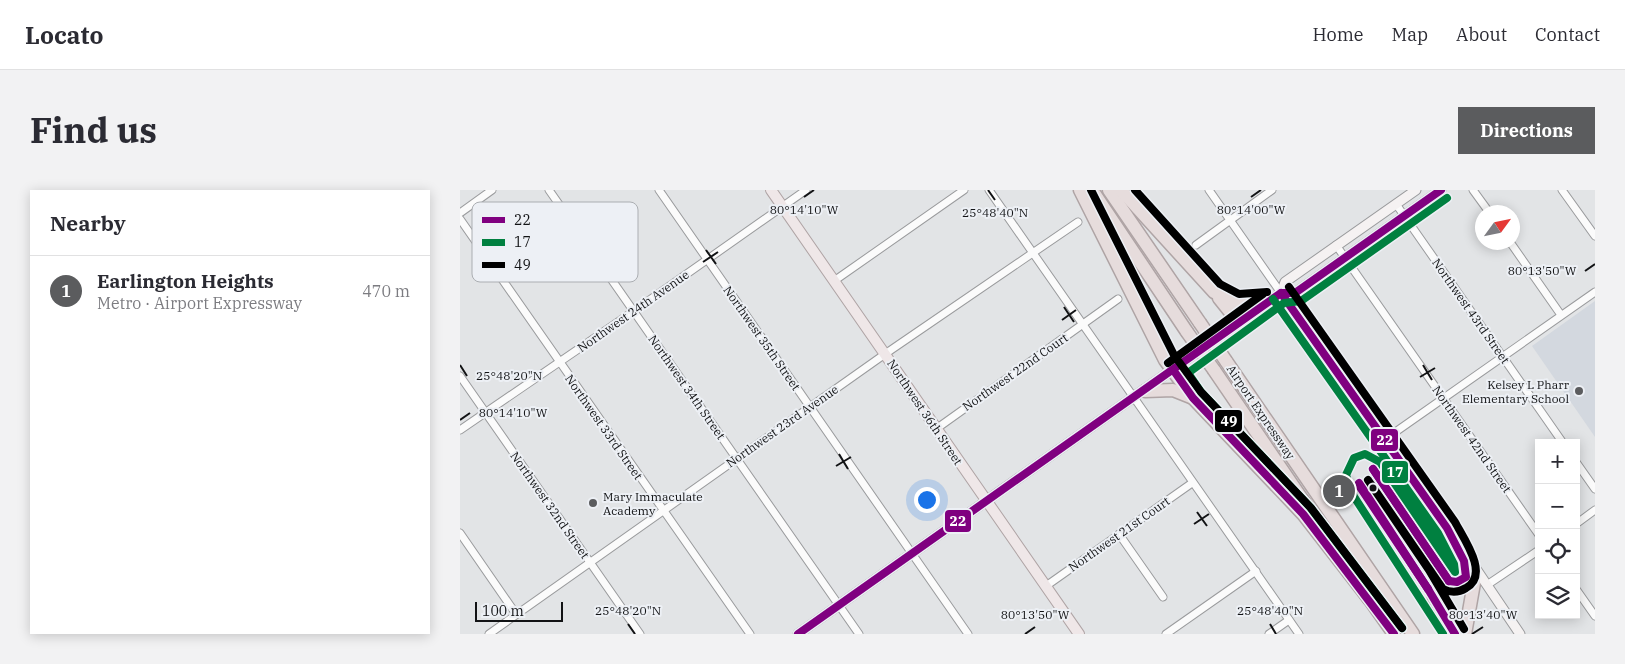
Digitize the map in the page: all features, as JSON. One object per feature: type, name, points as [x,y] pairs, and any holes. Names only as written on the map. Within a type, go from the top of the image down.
[{"type":"highway","points":[[1080,190],[1159,350],[1193,398],[1297,508],[1369,599]]},
{"type":"highway","name":"Airport Expressway","points":[[1092,190],[1394,634]]},
{"type":"highway","name":"Airport Expressway","points":[[1109,190],[1413,634]]},
{"type":"highway","points":[[1121,190],[1240,323]]},
{"type":"highway","points":[[1214,292],[1237,304],[1250,305],[1268,302]]},
{"type":"highway","points":[[1145,390],[1173,390],[1193,398]]},
{"type":"highway","points":[[1465,634],[1474,583],[1468,558]]},
{"type":"highway","points":[[1434,598],[1455,634]]},
{"type":"main road","name":"Northwest 36th Street","points":[[771,190],[1080,634]]},
{"type":"main road","points":[[1282,293],[1285,282],[1416,190]]},
{"type":"main road","points":[[798,634],[1174,371],[1268,302],[1282,293],[1295,294],[1404,216],[1431,193],[1441,190]]},
{"type":"main road","points":[[1282,293],[1520,634]]},
{"type":"street","points":[[475,202],[492,190]]},
{"type":"street","name":"Northwest 34th Street","points":[[549,190],[557,202]]},
{"type":"street","name":"Northwest 35th Street","points":[[659,190],[914,553],[968,634]]},
{"type":"street","name":"Northwest 24th Avenue","points":[[460,430],[806,190]]},
{"type":"street","points":[[834,281],[964,190]]},
{"type":"street","points":[[989,190],[1299,634]]},
{"type":"street","points":[[1209,190],[1282,293]]},
{"type":"street","points":[[1196,245],[1272,190]]},
{"type":"street","points":[[1473,190],[1484,205]]},
{"type":"street","points":[[1562,190],[1595,236]]},
{"type":"street","points":[[460,213],[472,204]]},
{"type":"street","name":"Northwest 43rd Street","points":[[1396,204],[1560,439]]},
{"type":"street","name":"Northwest 33rd Street","points":[[460,219],[472,236]]},
{"type":"street","name":"Northwest 23rd Avenue","points":[[489,634],[736,458],[1078,222]]},
{"type":"street","name":"Northwest 42nd Street","points":[[1336,245],[1535,529]]},
{"type":"street","points":[[1516,250],[1561,316]]},
{"type":"street","name":"Northwest 33rd Street","points":[[504,282],[662,511],[750,634]]},
{"type":"street","name":"Northwest 34th Street","points":[[614,282],[859,634]]},
{"type":"street","points":[[1384,440],[1595,292]]},
{"type":"street","name":"Northwest 22nd Court","points":[[936,429],[1118,299]]},
{"type":"street","name":"Northwest 32nd Street","points":[[460,376],[640,634]]},
{"type":"street","points":[[1580,468],[1595,489]]},
{"type":"street","name":"Northwest 21st Court","points":[[1046,586],[1192,483]]},
{"type":"street","points":[[1580,521],[1595,510]]},
{"type":"street","points":[[460,533],[516,614]]},
{"type":"street","points":[[1119,534],[1162,597]]},
{"type":"street","points":[[1487,585],[1535,553]]},
{"type":"street","points":[[1166,634],[1256,571]]},
{"type":"street","points":[[1580,595],[1595,616]]},
{"type":"street","points":[[1269,634],[1289,620]]},
{"type":"shaded area","name":"Kelsey L Pharr Elementary School","points":[[1595,301],[1595,437],[1532,346]]},
{"type":"transit line","name":"49","points":[[1091,190],[1174,355],[1201,392],[1311,508],[1402,628]]},
{"type":"transit line","name":"49","points":[[1135,190],[1220,284],[1239,294],[1267,292]]},
{"type":"transit line","name":"22","points":[[798,634],[1281,293],[1295,293],[1441,190]]},
{"type":"transit line","name":"17","points":[[1402,628],[1310,507],[1201,392],[1188,373],[1284,303],[1301,301],[1447,198]]},
{"type":"transit line","name":"49","points":[[1289,287],[1455,522],[1469,547],[1475,566],[1476,575],[1473,582],[1457,592],[1443,589],[1368,480],[1429,570],[1464,629]]},
{"type":"transit line","name":"22","points":[[1281,293],[1447,528],[1464,561],[1466,577],[1457,582],[1449,581]]},
{"type":"transit line","name":"49","points":[[1168,363],[1263,294]]},
{"type":"transit line","name":"17","points":[[1273,299],[1438,533],[1454,564],[1455,572],[1380,462],[1365,454],[1354,458],[1346,475],[1351,492],[1443,634]]},
{"type":"transit line","name":"22","points":[[1174,371],[1193,398],[1303,514],[1394,634]]},
{"type":"transit line","name":"22","points":[[1373,469],[1449,581]]},
{"type":"transit line","name":"22","points":[[1373,469],[1449,581]]},
{"type":"transit line","name":"22","points":[[1359,483],[1428,589]]},
{"type":"transit line","name":"22","points":[[1360,487],[1428,589]]},
{"type":"transit line","name":"22","points":[[1428,589],[1455,634]]},
{"type":"place","name":"Kelsey L Pharr Elementary School","points":[[1579,391]]},
{"type":"place","name":"Earlington Heights","points":[[1339,491]]},
{"type":"place","name":"Mary Immaculate Academy","points":[[593,503]]}]
